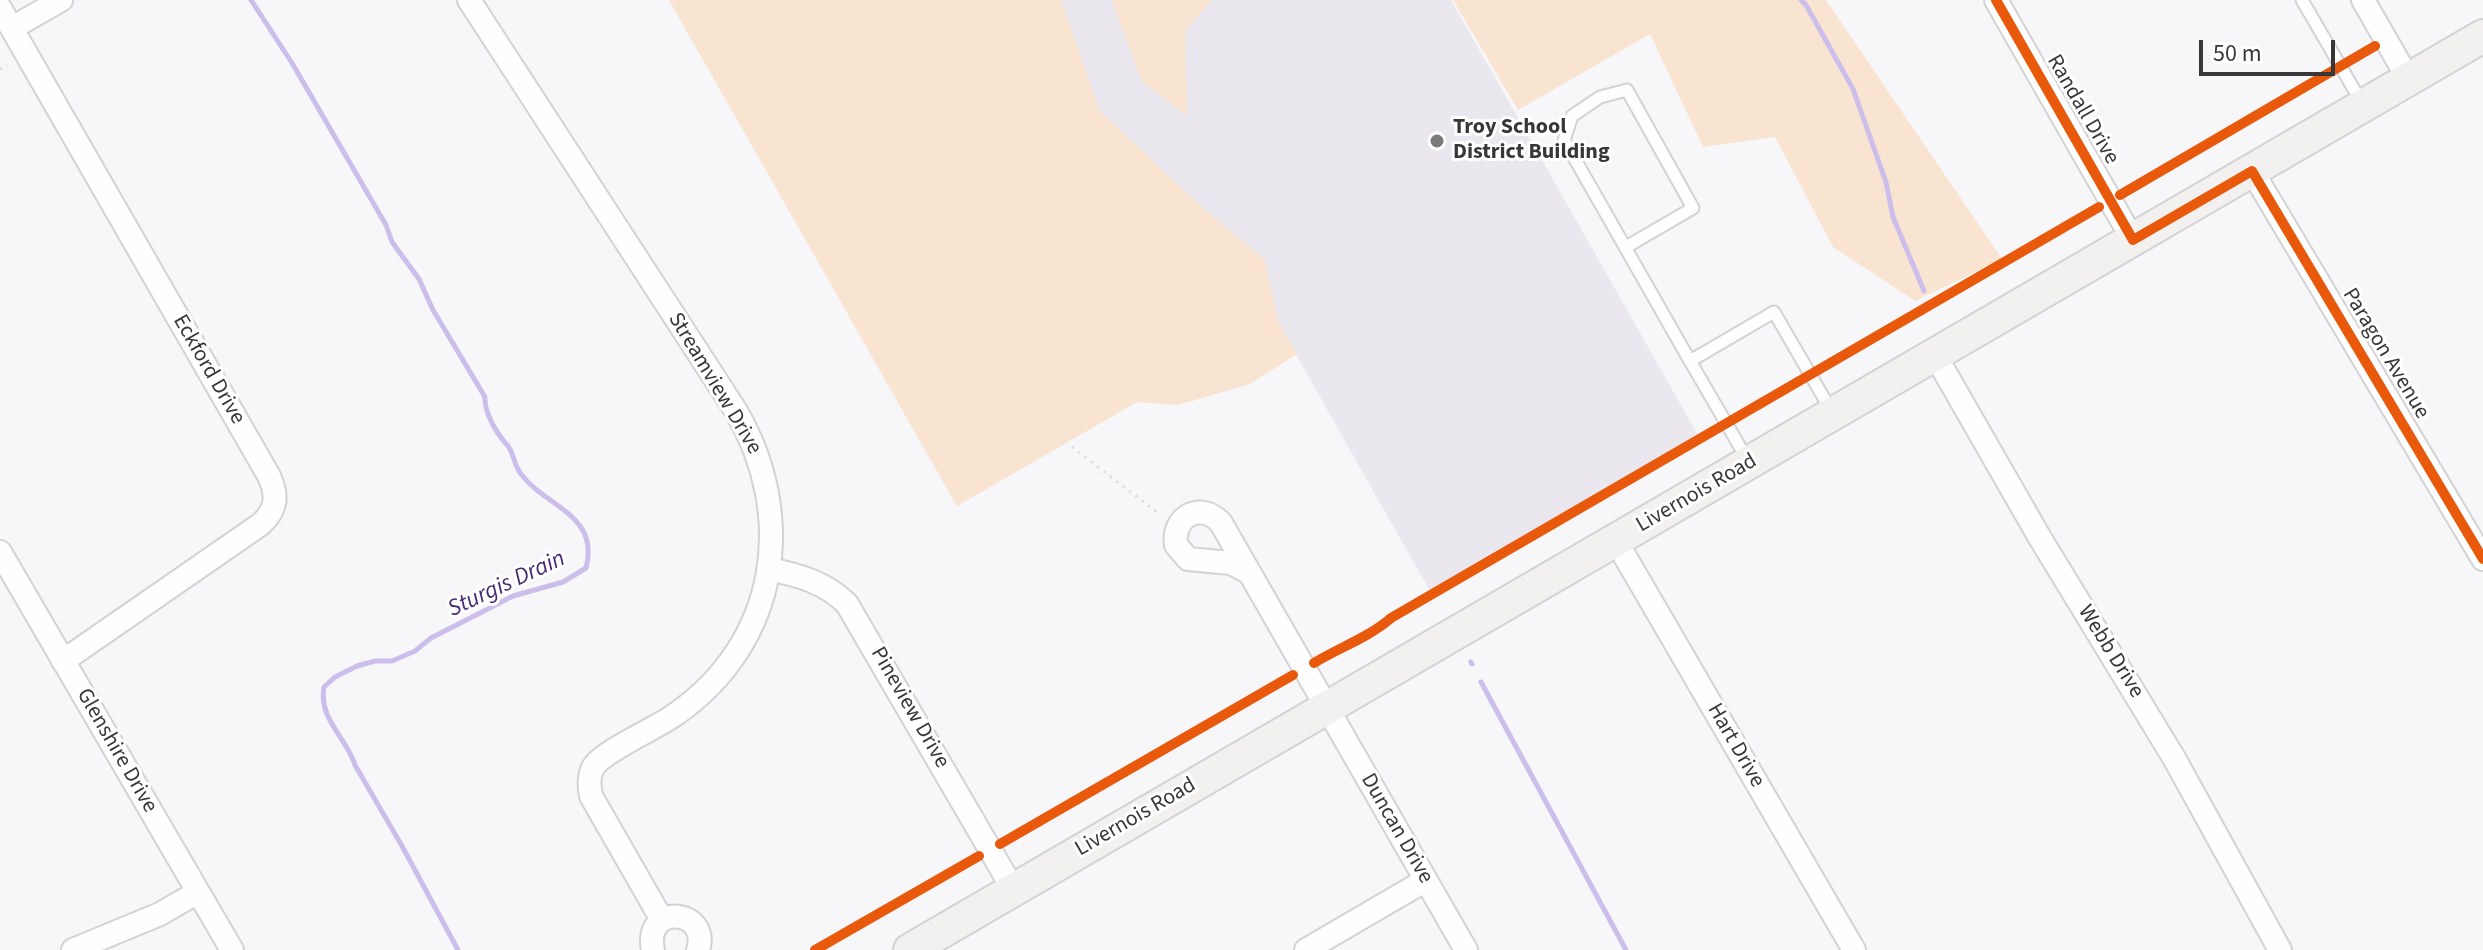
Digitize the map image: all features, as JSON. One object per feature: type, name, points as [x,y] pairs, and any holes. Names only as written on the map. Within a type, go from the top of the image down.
[{"type":"main road","name":"Livernois Road","points":[[910,950],[2483,36]]},
{"type":"street","points":[[12,28],[61,0]]},
{"type":"street","name":"Streamview Drive","points":[[469,0],[747,430],[762,465],[769,495],[772,528],[769,569],[754,620],[718,677],[678,713],[603,758],[590,775],[591,796],[662,920]]},
{"type":"street","name":"Randall Drive","points":[[1996,0],[2133,240]]},
{"type":"street","points":[[2363,0],[2409,80]]},
{"type":"street","name":"Eckford Drive","points":[[0,8],[269,476],[276,494],[273,510],[261,524],[63,661]]},
{"type":"street","name":"Paragon Avenue","points":[[2252,171],[2483,559]]},
{"type":"street","name":"Webb Drive","points":[[1935,355],[2040,538],[2168,747],[2280,950]]},
{"type":"street","name":"Hart Drive","points":[[1616,541],[1854,950]]},
{"type":"street","name":"Glenshire Drive","points":[[0,552],[232,950]]},
{"type":"street","name":"Pineview Drive","points":[[769,569],[810,580],[830,590],[847,604],[1013,889]]},
{"type":"street","name":"Duncan Drive","points":[[1248,572],[1466,950]]},
{"type":"street","points":[[1306,950],[1426,880]]},
{"type":"street","points":[[73,950],[160,914],[198,892]]},
{"type":"street","points":[[653,950],[651,938],[654,928],[672,916],[684,917],[693,923],[699,932],[698,950]]},
{"type":"lane","points":[[2302,0],[2364,105]]},
{"type":"lane","points":[[1626,247],[1693,208],[1627,90],[1600,97],[1572,116],[1564,140],[1750,463]]},
{"type":"lane","points":[[1690,361],[1774,312],[1834,414]]},
{"type":"path","points":[[0,69],[8,65]]},
{"type":"path","points":[[1072,447],[1158,513]]},
{"type":"shaded area","points":[[669,0],[1451,0],[1698,435],[1430,591],[1277,321],[957,506]]},
{"type":"shaded area","points":[[669,0],[1061,0],[1100,111],[1197,203],[1265,260],[1278,321],[1297,354],[1250,384],[1178,405],[1137,402],[957,506]]},
{"type":"shaded area","points":[[1112,0],[1212,0],[1185,31],[1187,116],[1141,80]]},
{"type":"shaded area","points":[[1453,0],[1826,0],[2002,259],[1915,301],[1833,247],[1775,137],[1703,147],[1650,34],[1518,110]]},
{"type":"waterway","name":"Sturgis Drain","points":[[251,0],[292,63],[386,225],[392,242],[419,279],[433,310],[485,397],[489,416],[510,449],[519,471],[531,485],[568,513],[585,535],[588,550],[586,568],[563,582],[513,596],[431,638],[415,651],[392,661],[375,661],[357,666],[335,677],[324,687],[323,698],[329,719],[458,950]]},
{"type":"waterway","points":[[1801,0],[1853,89],[1886,182],[1893,217],[1924,291]]},
{"type":"waterway","points":[[1481,682],[1626,950]]},
{"type":"cycle path","points":[[1996,0],[2133,240],[2252,171],[2483,559]]},
{"type":"cycle path","points":[[2120,195],[2375,46]]},
{"type":"cycle path","points":[[1314,663],[2099,207]]},
{"type":"cycle path","points":[[1000,844],[1293,675]]},
{"type":"cycle path","points":[[815,950],[979,856]]},
{"type":"place","name":"Troy School District Building","points":[[1437,141]]}]
